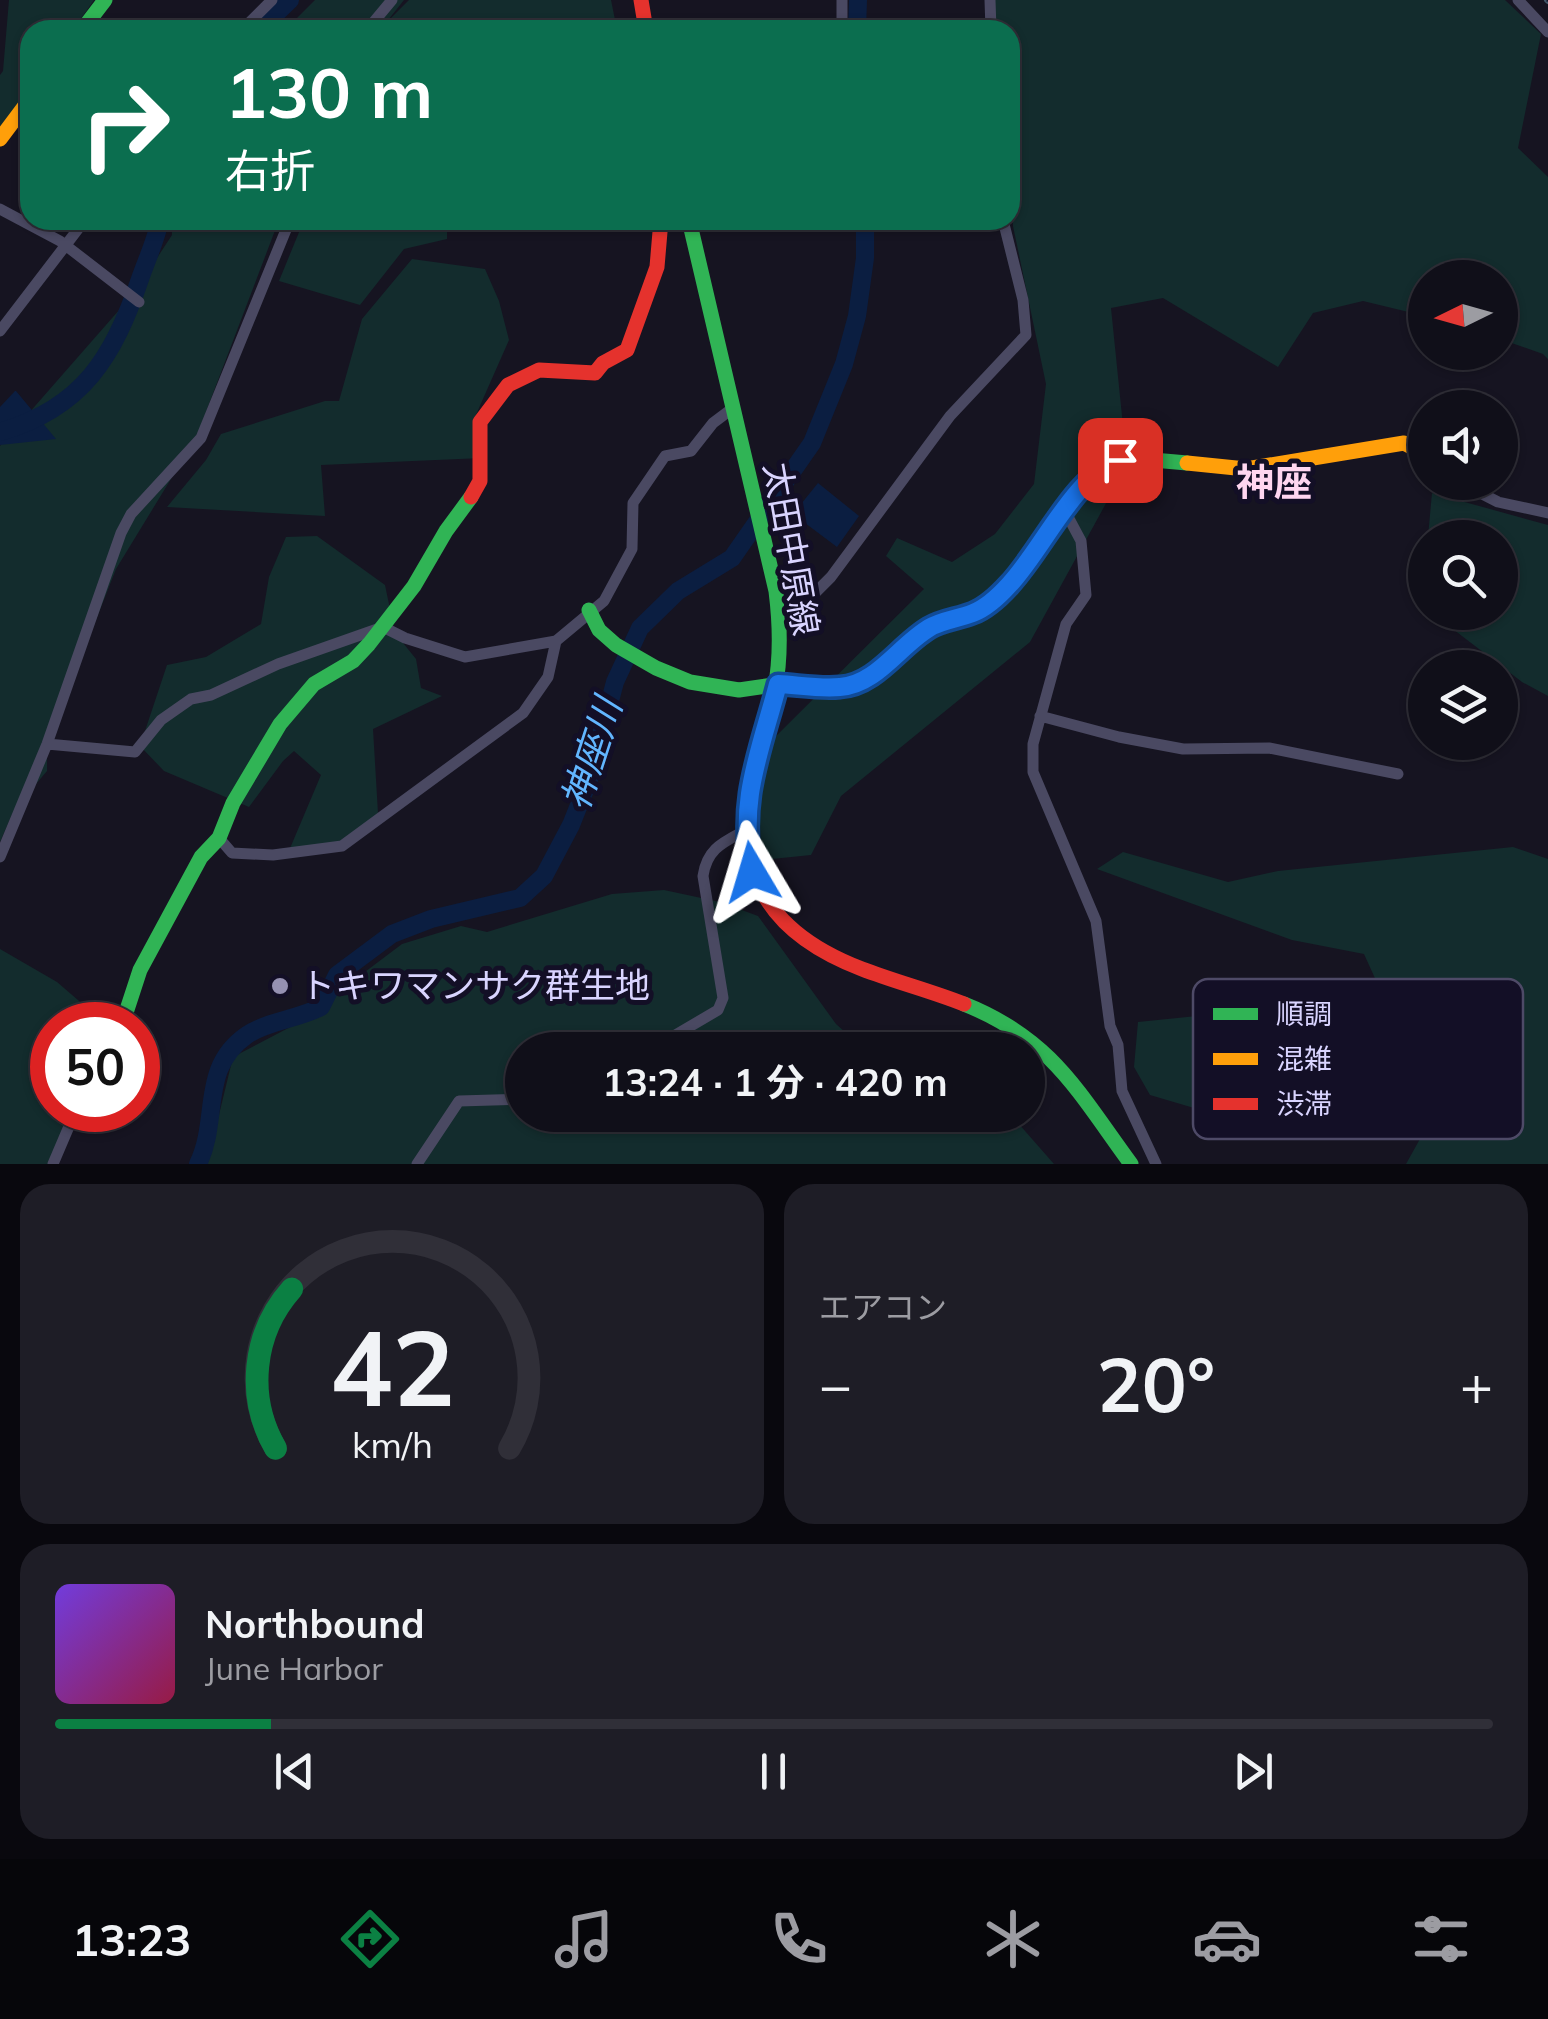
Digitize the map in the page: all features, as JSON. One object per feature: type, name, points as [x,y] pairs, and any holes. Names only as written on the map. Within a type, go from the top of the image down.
[{"type":"street","points":[[90,20],[105,0]]},
{"type":"street","points":[[252,20],[272,0]]},
{"type":"street","points":[[375,20],[392,0]]},
{"type":"street","points":[[1518,0],[1548,32]]},
{"type":"street","points":[[0,139],[20,112]]},
{"type":"street","points":[[38,230],[139,302]]},
{"type":"street","points":[[0,331],[77,230]]},
{"type":"street","points":[[0,856],[47,744],[121,533],[131,514],[201,438],[286,230]]},
{"type":"street","points":[[130,1002],[140,970],[200,856],[219,838],[233,803],[280,724],[314,684],[352,661],[383,627],[472,496],[480,481],[482,464],[480,422],[508,386],[539,370],[595,373],[602,362],[627,350],[658,267],[660,230]]},
{"type":"street","name":"太田中原線","points":[[692,230],[776,591],[780,627],[778,684],[752,773],[746,830],[752,872],[761,895],[779,920],[810,945],[850,964],[984,1011],[1029,1036],[1131,1164]]},
{"type":"street","points":[[780,627],[831,576],[950,416],[1026,336],[1023,300],[1006,230]]},
{"type":"street","points":[[47,744],[136,752],[161,720],[191,699],[383,627],[466,657],[556,640],[604,601],[632,548],[633,503],[665,456],[692,451],[714,423],[733,408]]},
{"type":"street","points":[[590,610],[592,622],[603,634],[675,678],[717,688],[755,690],[778,684],[836,688],[870,676],[929,628],[972,614],[988,604],[1008,586],[1083,486],[1108,465],[1147,458],[1246,469],[1408,445]]},
{"type":"street","points":[[1494,500],[1548,514]]},
{"type":"street","points":[[1065,511],[1081,540],[1086,595],[1066,624],[1032,744],[1035,782],[1096,921],[1122,1091],[1156,1164]]},
{"type":"street","points":[[219,838],[232,853],[342,846],[522,712],[548,676],[556,640]]},
{"type":"street","points":[[1040,716],[1119,738],[1183,749],[1269,748],[1398,774]]},
{"type":"street","points":[[681,1032],[718,1010],[724,998],[703,876],[713,849],[746,830]]},
{"type":"street","points":[[417,1164],[459,1101],[505,1100]]},
{"type":"street","points":[[53,1164],[67,1132]]},
{"type":"green space","points":[[9,0],[94,0],[80,20],[20,20],[20,105],[0,134]]},
{"type":"green space","points":[[315,0],[404,0],[388,20],[295,20]]},
{"type":"green space","points":[[409,0],[611,0],[615,20],[389,20]]},
{"type":"green space","points":[[991,0],[1505,0],[1541,34],[1518,148],[1548,177],[1548,359],[1518,345],[1518,260],[1408,260],[1408,312],[1363,301],[1313,313],[1278,367],[1163,298],[1111,308],[1127,465],[1030,642],[841,796],[811,855],[761,860],[758,754],[924,589],[886,556],[897,538],[952,562],[995,534],[1034,484],[1046,384],[1014,230],[1020,230],[1020,20],[993,20]]},
{"type":"green space","points":[[172,230],[275,230],[196,438],[116,569],[47,745],[47,771],[14,810],[0,842],[0,446],[134,293]]},
{"type":"green space","points":[[300,230],[447,230],[447,239],[404,249],[360,305],[279,281]]},
{"type":"green space","points":[[412,259],[485,269],[499,301],[509,340],[475,417],[482,458],[321,465],[325,516],[167,507],[206,460],[221,434],[325,401],[339,401],[362,319]]},
{"type":"green space","points":[[1431,500],[1457,500],[1548,525],[1548,696],[1518,679],[1518,650],[1480,650],[1454,630],[1518,630],[1518,520],[1430,520]]},
{"type":"green space","points":[[317,536],[385,585],[395,633],[416,659],[421,688],[442,696],[373,729],[378,813],[342,846],[288,853],[321,775],[294,751],[249,807],[164,771],[140,746],[167,665],[206,657],[261,624],[269,577],[286,537]]},
{"type":"green space","points":[[1513,847],[1548,859],[1548,1164],[1406,1164],[1420,1139],[1523,1139],[1523,979],[1375,979],[1364,954],[1292,940],[1097,869],[1123,852],[1228,882],[1278,871]]},
{"type":"green space","points":[[664,890],[720,902],[758,916],[845,1032],[505,1032],[505,1132],[1026,1132],[1054,1164],[207,1164],[233,1057],[296,1024],[402,944],[461,926],[487,932],[612,894]]},
{"type":"green space","points":[[0,949],[57,982],[80,1002],[30,1002],[30,1132],[67,1132],[50,1164],[0,1164]]},
{"type":"green space","points":[[1193,1016],[1193,1108],[1150,1095],[1134,1067],[1138,1022]]},
{"type":"water","points":[[16,391],[56,439],[0,445],[0,407]]},
{"type":"water","points":[[818,483],[859,516],[837,547],[793,514]]},
{"type":"waterway","points":[[269,20],[290,0]]},
{"type":"waterway","name":"神座川","points":[[857,20],[858,0]]},
{"type":"waterway","points":[[0,432],[53,409],[91,375],[119,332],[157,230]]},
{"type":"waterway","name":"神座川","points":[[198,1164],[216,1078],[232,1048],[247,1035],[321,1007],[337,975],[392,934],[431,919],[520,898],[544,876],[589,780],[615,682],[640,628],[678,591],[732,558],[812,443],[844,364],[857,316],[865,230]]},
{"type":"traffic: fast","points":[[90,20],[105,0]]},
{"type":"traffic: fast","points":[[691,230],[776,591],[778,666],[763,740]]},
{"type":"traffic: fast","points":[[589,610],[599,630],[616,645],[690,682],[739,690],[780,684],[848,686],[881,668],[928,628],[991,602],[1028,563],[1080,490],[1108,465],[1142,459],[1187,463]]},
{"type":"traffic: fast","points":[[130,1002],[140,970],[201,857],[219,838],[233,803],[280,724],[314,684],[353,661],[369,644],[414,586],[471,497]]},
{"type":"traffic: fast","points":[[964,1004],[994,1018],[1042,1051],[1078,1091],[1131,1164]]},
{"type":"traffic: slow","points":[[0,139],[20,112]]},
{"type":"traffic: slow","points":[[1187,463],[1246,469],[1408,445]]},
{"type":"traffic: jam","points":[[641,0],[644,20]]},
{"type":"traffic: jam","points":[[471,497],[480,481],[480,422],[508,385],[539,370],[595,373],[603,363],[627,350],[657,267],[660,230]]},
{"type":"traffic: jam","points":[[763,740],[748,816],[757,880],[771,906],[793,930],[823,951],[862,969],[964,1004]]},
{"type":"place","name":"トキワマンサク群生地","points":[[280,986]]},
{"type":"district","name":"神座","points":[[1274,483]]},
{"type":"route","points":[[752,872],[746,844],[747,798],[778,684],[850,686],[870,676],[929,628],[972,614],[988,604],[1044,542],[1083,486],[1120,460]]}]
